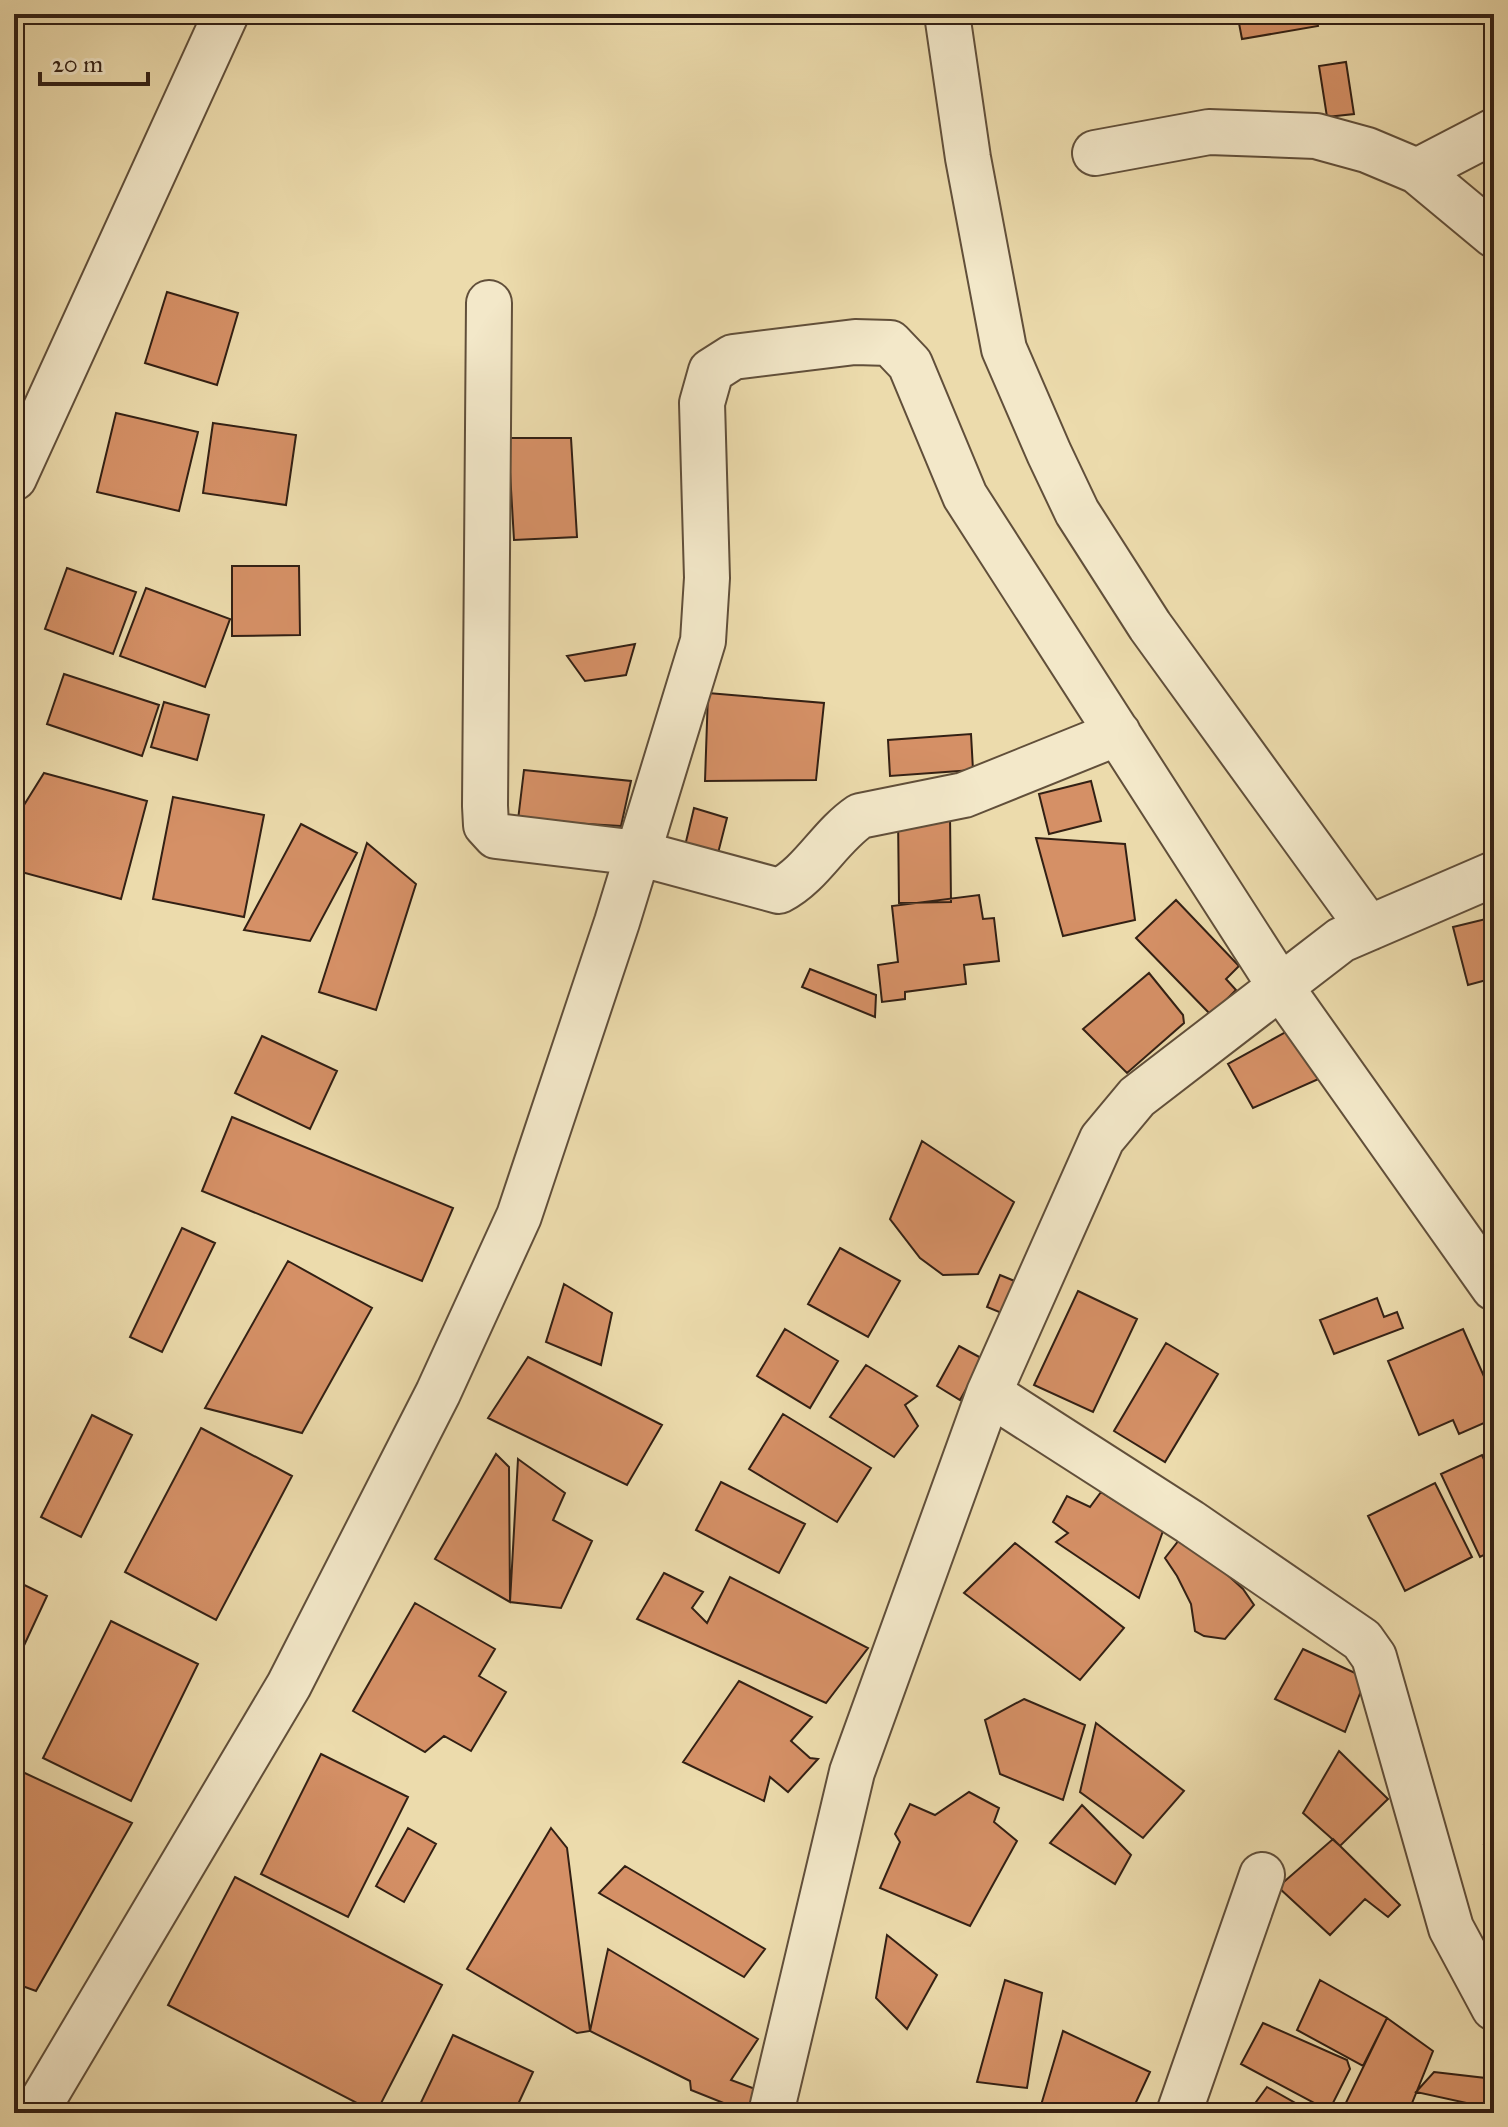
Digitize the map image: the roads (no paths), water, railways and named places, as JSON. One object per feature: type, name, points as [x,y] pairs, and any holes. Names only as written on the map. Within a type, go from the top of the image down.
[{"type":"street","points":[[14,478],[226,14]]},
{"type":"street","points":[[947,14],[968,158],[1004,349],[1049,453],[1077,512],[1150,626],[1369,928]]},
{"type":"street","points":[[1417,171],[1494,131]]},
{"type":"street","points":[[1095,153],[1209,132],[1316,136],[1367,150],[1417,171],[1494,235]]},
{"type":"street","points":[[489,303],[486,825],[496,836],[638,853],[779,891],[794,883],[847,825],[860,816],[964,795],[1118,733]]},
{"type":"street","points":[[35,2113],[289,1685],[438,1393],[519,1216],[638,853],[703,641],[707,578],[702,403],[711,371],[733,357],[855,342],[890,343],[910,364],[965,496],[1280,986],[1494,1288]]},
{"type":"street","points":[[771,2113],[852,1772],[989,1393],[1102,1139],[1137,1097],[1341,940],[1494,874]]},
{"type":"street","points":[[989,1393],[1190,1522],[1362,1640],[1374,1657],[1451,1928],[1494,2008]]},
{"type":"street","points":[[1179,2113],[1262,1875]]}]
